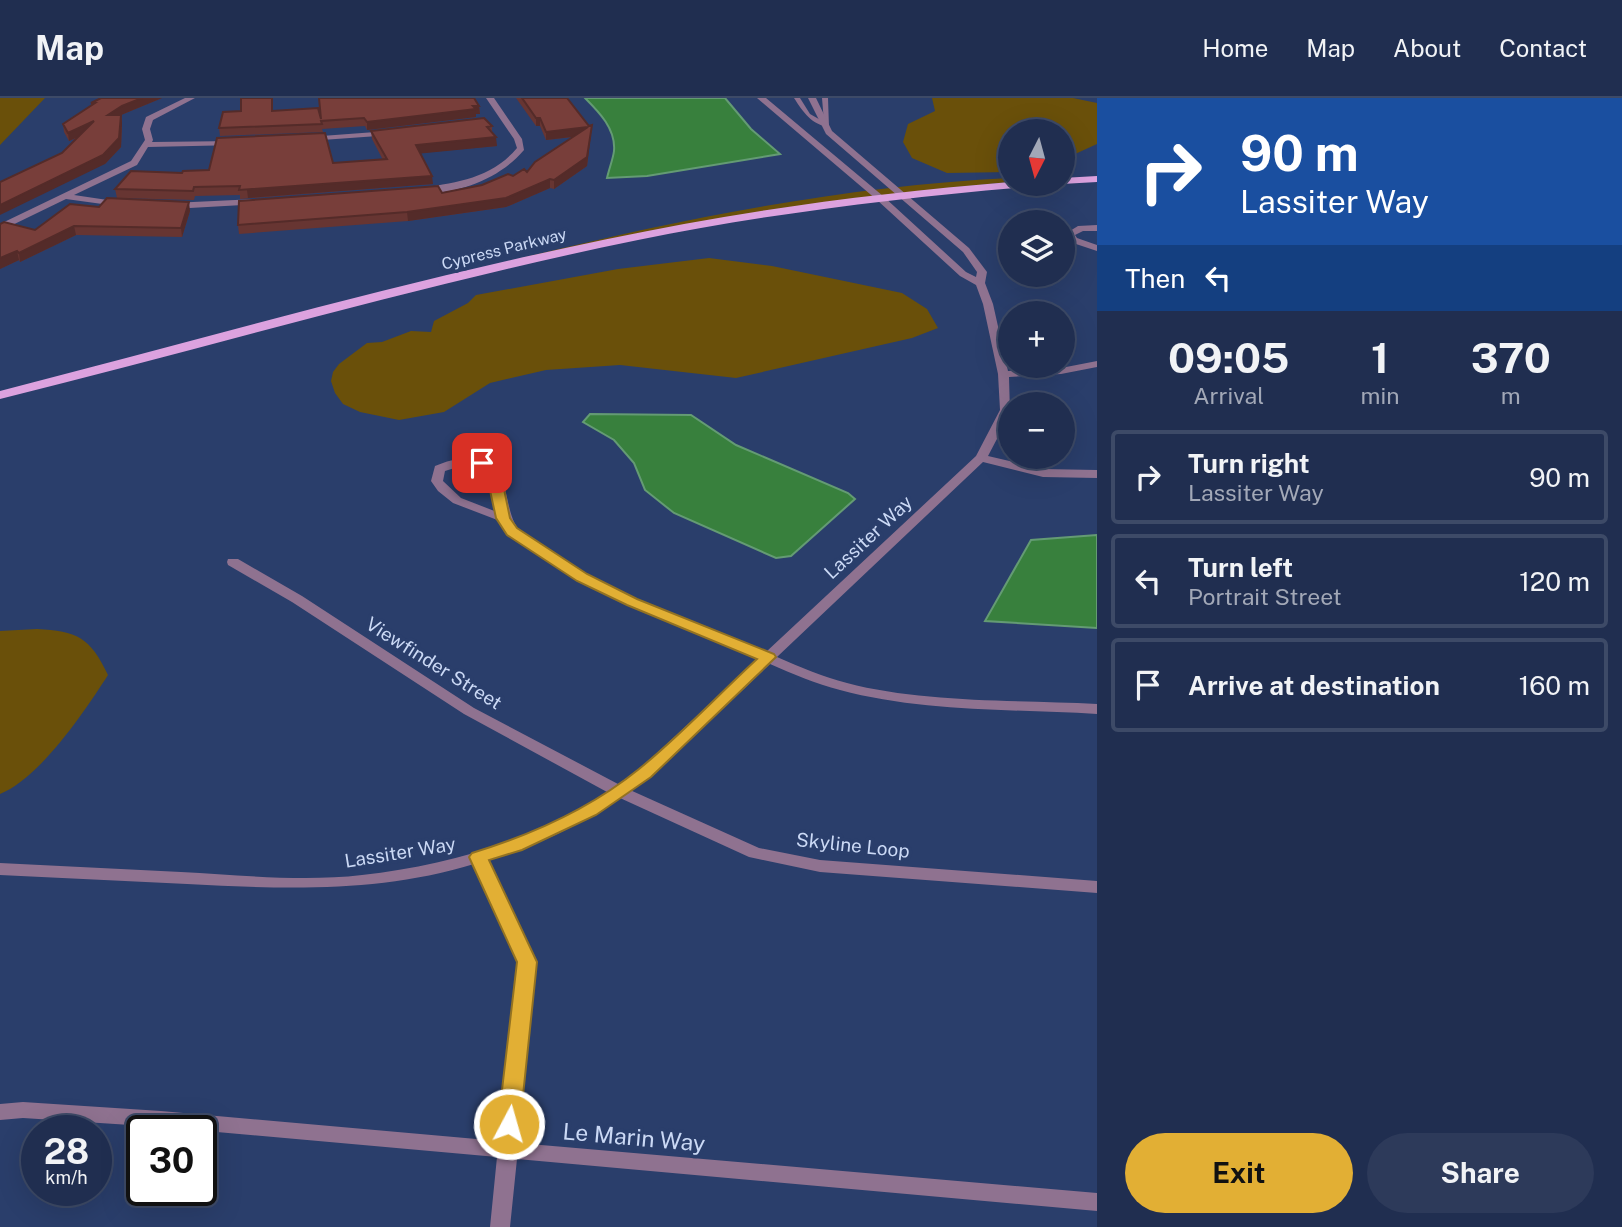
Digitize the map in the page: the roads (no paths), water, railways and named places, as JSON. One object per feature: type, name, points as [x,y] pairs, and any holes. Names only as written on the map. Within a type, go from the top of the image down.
[{"type":"main road","points":[[1075,180],[1097,179]]},
{"type":"main road","name":"Cypress Parkway","points":[[0,394],[560,253],[730,220],[902,195],[998,186]]},
{"type":"street","points":[[0,228],[134,163],[149,140],[146,129],[149,119],[162,110],[191,98]]},
{"type":"street","points":[[415,191],[458,185],[502,169],[521,148],[490,98]]},
{"type":"street","name":"Lassiter Way","points":[[812,98],[837,139],[976,262],[982,272],[979,283],[988,304],[998,351]]},
{"type":"street","points":[[765,99],[963,274],[979,283]]},
{"type":"street","points":[[493,121],[505,119]]},
{"type":"street","points":[[292,140],[404,131]]},
{"type":"street","points":[[813,142],[837,139]]},
{"type":"street","points":[[147,145],[252,142]]},
{"type":"street","points":[[67,197],[136,206]]},
{"type":"street","points":[[159,207],[267,202]]},
{"type":"street","points":[[1097,228],[1081,228],[1070,234],[1073,240],[1097,248]]},
{"type":"street","points":[[1075,369],[1097,364]]},
{"type":"street","name":"Lassiter Way","points":[[0,869],[280,883],[361,881],[450,866],[516,846],[590,811],[645,773],[981,458],[1006,410],[1003,378]]},
{"type":"street","points":[[981,458],[1043,472],[1097,474]]},
{"type":"street","points":[[503,518],[470,508],[443,492],[436,481],[439,469],[451,463],[482,463],[493,470],[503,518],[512,531],[582,578],[632,602],[817,679],[858,690],[930,698],[1097,709]]},
{"type":"street","name":"Viewfinder Street","points":[[233,562],[297,599],[469,711],[618,792]]},
{"type":"street","name":"Skyline Loop","points":[[618,792],[755,853],[820,866],[1097,887]]},
{"type":"street","points":[[479,857],[527,962],[500,1227]]},
{"type":"street","name":"Le Marin Way","points":[[0,1112],[23,1110],[148,1118],[1097,1202]]},
{"type":"lane","points":[[797,98],[808,115],[827,126]]},
{"type":"lane","points":[[825,98],[827,126]]}]
